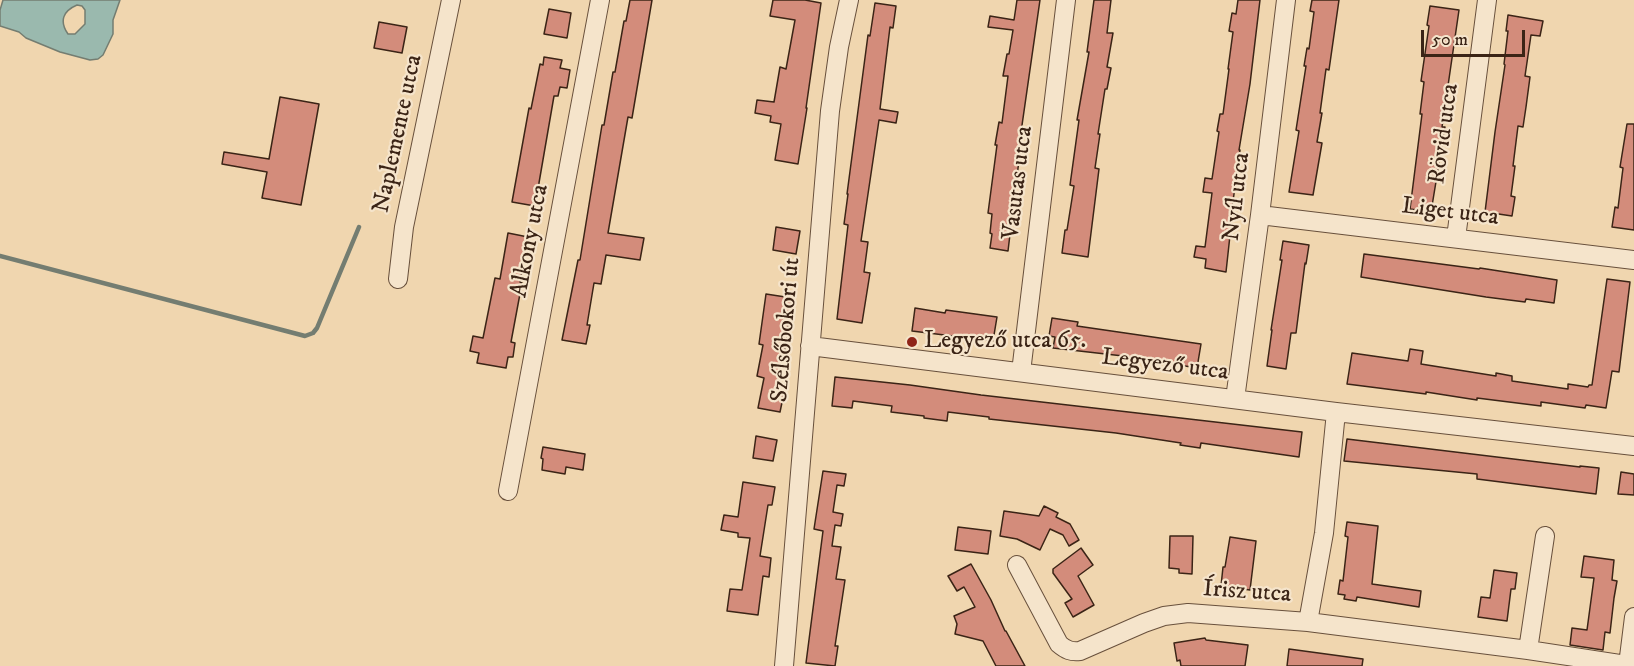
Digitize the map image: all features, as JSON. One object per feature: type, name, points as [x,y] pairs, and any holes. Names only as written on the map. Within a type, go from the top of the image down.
[{"type":"street","name":"Naplemente utca","points":[[398,279],[404,227],[451,0]]},
{"type":"street","name":"Alkony utca","points":[[508,491],[600,0]]},
{"type":"street","name":"Szélsőbokori út","points":[[784,666],[830,111],[839,47],[849,0]]},
{"type":"street","name":"Vasutas utca","points":[[1021,372],[1065,0]]},
{"type":"street","name":"Nyíl utca","points":[[1235,399],[1286,0]]},
{"type":"street","name":"Rövid utca","points":[[1456,238],[1487,0]]},
{"type":"street","name":"Liget utca","points":[[1260,215],[1634,260]]},
{"type":"street","name":"Legyező utca","points":[[810,346],[1336,412],[1634,446]]},
{"type":"street","points":[[1308,622],[1324,533],[1336,412]]},
{"type":"street","points":[[1528,650],[1545,536]]},
{"type":"street","name":"Írisz utca","points":[[1017,565],[1059,644],[1072,652],[1080,651],[1164,616],[1188,613],[1308,622],[1631,665],[1634,617]]},
{"type":"water","points":[[3,0],[120,0],[113,20],[113,34],[103,55],[98,59],[90,60],[60,52],[26,38],[19,32],[0,26],[0,10]],"holes":[[[82,6],[85,10],[85,24],[75,34],[68,34],[63,21],[64,17],[72,7]]]},
{"type":"building","points":[[630,0],[652,0],[632,118],[628,117],[608,233],[644,238],[640,260],[606,255],[601,284],[594,283],[586,344],[562,340],[578,260],[580,260],[602,125],[604,125],[613,72],[615,72]]},
{"type":"building","points":[[773,0],[805,0],[821,3],[798,164],[775,160],[781,124],[770,122],[771,116],[755,113],[757,100],[774,102],[780,67],[786,69],[795,20],[770,16]]},
{"type":"building","points":[[1017,0],[1040,0],[1017,160],[1019,160],[1008,251],[990,248],[992,214],[988,213],[997,145],[995,145],[999,122],[1002,123],[1008,76],[1003,76],[1013,30],[988,27],[990,16],[1014,20]]},
{"type":"building","points":[[1094,0],[1111,0],[1107,33],[1113,33],[1107,67],[1111,68],[1107,89],[1105,89],[1098,134],[1100,134],[1095,168],[1099,169],[1088,257],[1062,253],[1074,186],[1070,185]]},
{"type":"building","points":[[1238,0],[1260,0],[1239,150],[1226,272],[1205,268],[1206,259],[1194,257],[1196,246],[1205,247],[1212,193],[1203,192],[1205,178],[1212,179],[1219,132],[1217,131],[1220,114],[1223,114],[1229,69],[1233,32],[1229,31],[1232,13],[1236,14]]},
{"type":"building","points":[[1312,0],[1339,0],[1320,113],[1322,113],[1317,142],[1322,143],[1313,195],[1289,192],[1299,131],[1296,130],[1306,66],[1304,66],[1307,48],[1309,49],[1314,12],[1310,11]]},
{"type":"building","points":[[875,3],[896,6],[893,28],[890,27],[880,109],[898,112],[896,123],[879,120],[861,241],[868,242],[864,272],[870,273],[862,323],[837,319],[848,225],[844,224],[847,194],[868,35],[870,36]]},
{"type":"building","points":[[1430,6],[1459,10],[1442,127],[1445,127],[1431,212],[1410,209],[1422,114],[1420,114],[1424,82],[1421,81]]},
{"type":"building","points":[[549,9],[571,13],[567,38],[544,34]]},
{"type":"building","points":[[1508,15],[1543,21],[1540,36],[1531,35],[1525,76],[1530,77],[1526,107],[1523,127],[1518,126],[1513,166],[1515,166],[1511,196],[1515,197],[1512,216],[1485,212],[1505,65]]},
{"type":"building","points":[[379,22],[407,27],[402,53],[374,48]]},
{"type":"building","points":[[544,57],[562,60],[560,68],[570,70],[567,88],[560,87],[558,96],[554,96],[535,206],[512,202],[529,108],[531,109],[540,64],[543,65]]},
{"type":"building","points":[[280,97],[319,104],[301,205],[262,198],[267,172],[222,164],[224,152],[269,159]]},
{"type":"building","points":[[1627,124],[1634,124],[1634,230],[1612,227],[1615,207],[1618,208],[1623,168],[1620,167]]},
{"type":"building","points":[[776,227],[800,231],[796,254],[773,250]]},
{"type":"building","points":[[508,233],[528,237],[511,342],[515,343],[513,357],[508,357],[506,368],[477,363],[479,353],[470,351],[473,336],[483,338],[495,278],[500,279]]},
{"type":"building","points":[[1283,241],[1309,245],[1296,333],[1291,333],[1286,369],[1267,366]]},
{"type":"building","points":[[1364,254],[1557,280],[1554,303],[1486,297],[1361,277]]},
{"type":"building","points":[[1607,279],[1630,282],[1619,372],[1612,371],[1606,408],[1586,405],[1585,408],[1541,402],[1541,406],[1347,384],[1352,353],[1408,361],[1410,349],[1423,351],[1421,364],[1496,376],[1496,373],[1512,376],[1512,381],[1568,389],[1568,384],[1588,387],[1592,385]]},
{"type":"building","points":[[766,294],[792,298],[779,392],[784,393],[780,412],[758,408],[764,378],[757,376],[763,345],[759,344]]},
{"type":"building","points":[[915,308],[997,317],[993,341],[912,331]]},
{"type":"building","points":[[1052,318],[1078,322],[1077,326],[1201,344],[1197,368],[1132,357],[1053,348],[1055,337],[1049,336]]},
{"type":"building","points":[[835,377],[1302,432],[1299,457],[1201,443],[1200,448],[1116,433],[989,419],[989,417],[948,412],[947,421],[891,412],[892,406],[853,401],[852,408],[832,406]]},
{"type":"building","points":[[756,436],[777,440],[773,461],[753,458]]},
{"type":"building","points":[[1347,439],[1599,468],[1596,494],[1477,479],[1477,474],[1344,461]]},
{"type":"building","points":[[543,447],[585,454],[583,470],[566,467],[565,474],[542,470]]},
{"type":"building","points":[[823,471],[846,474],[844,486],[837,485],[833,512],[843,514],[841,526],[835,525],[832,546],[841,547],[836,579],[845,580],[835,646],[838,646],[835,666],[806,663],[823,531],[814,529]]},
{"type":"building","points":[[1621,472],[1634,474],[1634,495],[1618,494]]},
{"type":"building","points":[[743,482],[775,487],[772,505],[768,505],[760,556],[771,558],[769,577],[763,576],[758,615],[727,611],[730,589],[742,590],[750,538],[738,537],[738,533],[721,530],[724,515],[738,517]]},
{"type":"building","points":[[1044,506],[1058,513],[1056,517],[1070,524],[1079,540],[1069,546],[1063,535],[1050,529],[1040,550],[1017,539],[1000,536],[1004,511],[1039,516]]},
{"type":"building","points":[[1347,522],[1378,526],[1372,584],[1421,591],[1419,607],[1357,597],[1356,601],[1344,599],[1345,595],[1338,594],[1340,580],[1343,581],[1348,537],[1345,536]]},
{"type":"building","points":[[958,527],[991,531],[988,554],[955,550]]},
{"type":"building","points":[[1170,536],[1193,536],[1192,574],[1179,573],[1179,569],[1169,568]]},
{"type":"building","points":[[1230,537],[1256,541],[1250,590],[1221,586]]},
{"type":"building","points":[[1081,548],[1093,565],[1078,576],[1094,605],[1073,617],[1065,603],[1072,599],[1053,573],[1053,569]]},
{"type":"building","points":[[1584,556],[1614,560],[1612,580],[1617,581],[1610,633],[1605,632],[1603,650],[1570,645],[1572,628],[1587,630],[1594,578],[1581,577]]},
{"type":"building","points":[[971,564],[1025,666],[996,666],[983,641],[955,634],[957,624],[954,616],[975,607],[964,587],[957,591],[948,576]]},
{"type":"building","points":[[1494,570],[1517,573],[1515,589],[1511,589],[1507,621],[1478,617],[1481,597],[1490,598]]},
{"type":"building","points":[[1205,638],[1206,640],[1248,645],[1245,666],[1181,666],[1180,660],[1177,661],[1174,643]]},
{"type":"building","points":[[1289,649],[1363,659],[1362,666],[1287,666]]},
{"type":"waterway","points":[[0,256],[305,336],[313,333],[317,328],[359,227]]},
{"type":"place","name":"Legyező utca 65.","points":[[912,342]]}]
